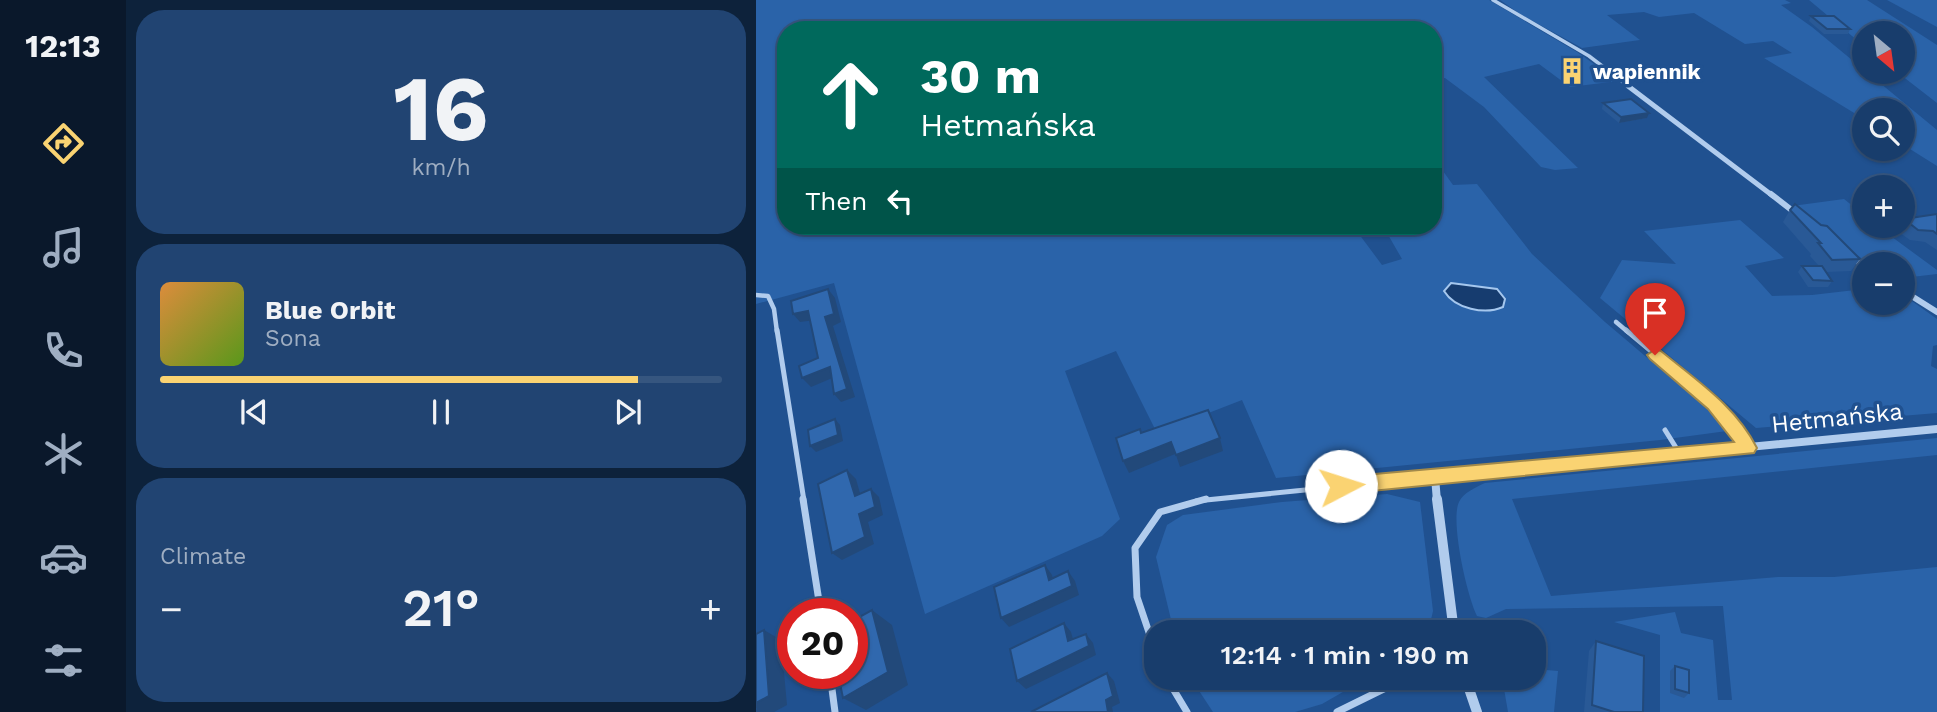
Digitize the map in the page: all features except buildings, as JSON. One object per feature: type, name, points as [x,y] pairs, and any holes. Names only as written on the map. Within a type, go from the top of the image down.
[{"type":"street","points":[[1493,0],[1589,56],[1731,161],[1801,218]]},
{"type":"street","points":[[1842,250],[1852,257]]},
{"type":"street","points":[[1915,298],[1937,312]]},
{"type":"street","name":"Hetmańska","points":[[1436,477],[1937,429]]},
{"type":"street","points":[[1436,477],[1437,512],[1452,620]]},
{"type":"street","points":[[1469,690],[1477,712]]},
{"type":"lane","points":[[756,295],[768,296],[774,309],[819,598]]},
{"type":"lane","points":[[1616,321],[1714,404],[1748,448]]},
{"type":"lane","points":[[1665,430],[1680,454]]},
{"type":"lane","points":[[1145,620],[1137,597],[1135,548],[1160,512],[1186,503],[1214,498],[1436,477]]},
{"type":"lane","points":[[832,689],[835,712]]},
{"type":"lane","points":[[1174,690],[1187,712]]},
{"type":"lane","points":[[1337,712],[1382,690]]},
{"type":"shaded area","points":[[756,0],[1489,0],[1577,52],[1618,81],[1570,87],[1539,64],[1484,77],[1578,168],[1555,170],[1541,167],[1484,107],[1442,78],[1442,21],[777,21],[777,235],[1360,235],[1382,265],[1402,259],[1388,235],[1442,235],[1442,170],[1453,185],[1477,184],[1532,254],[1605,322],[1703,405],[1727,431],[1276,478],[1242,400],[1157,433],[1116,351],[1065,371],[1120,519],[1102,536],[925,614],[834,283],[756,304]]},
{"type":"shaded area","points":[[1500,0],[1785,0],[1791,3],[1781,5],[1852,60],[1852,84],[1881,84],[1898,98],[1852,98],[1852,112],[1764,58],[1792,53],[1773,41],[1745,44],[1694,13],[1659,17],[1644,12],[1607,15],[1640,40],[1582,48]]},
{"type":"shaded area","points":[[1809,0],[1867,0],[1900,21],[1852,21],[1852,36]]},
{"type":"shaded area","points":[[1887,0],[1937,0],[1937,27]]},
{"type":"shaded area","points":[[1915,31],[1937,45],[1937,103],[1912,84],[1915,84]]},
{"type":"shaded area","points":[[1915,112],[1937,130],[1937,166],[1915,152]]},
{"type":"shaded area","points":[[1844,199],[1852,205],[1852,238],[1893,238],[1912,252],[1853,252],[1792,206]]},
{"type":"shaded area","points":[[1740,220],[1784,258],[1745,266],[1772,296],[1852,290],[1852,315],[1915,315],[1915,303],[1937,319],[1937,345],[1933,346],[1931,366],[1937,369],[1937,413],[1756,428],[1600,298],[1622,260],[1676,264],[1644,231]]},
{"type":"shaded area","points":[[1915,254],[1937,270],[1937,274],[1915,277]]},
{"type":"shaded area","points":[[1451,283],[1497,289],[1505,299],[1503,307],[1479,310],[1463,306],[1444,291]]},
{"type":"shaded area","points":[[1937,438],[1937,455],[1512,499],[1551,596],[1778,577],[1834,577],[1937,567],[1937,712],[1660,712],[1660,635],[1614,622],[1675,612],[1681,633],[1713,640],[1718,700],[1732,700],[1723,606],[1506,609],[1486,618],[1477,616],[1473,606],[1461,559],[1457,512],[1463,496],[1485,483]]},
{"type":"shaded area","points":[[1387,494],[1420,502],[1433,611],[1431,620],[1171,620],[1156,557],[1167,525],[1183,515],[1282,502]]},
{"type":"shaded area","points":[[1546,670],[1558,671],[1554,712],[1508,712],[1504,690],[1546,690]]},
{"type":"shaded area","points":[[1199,690],[1346,690],[1322,704],[1295,712],[1213,712]]},
{"type":"place","name":"wapiennik","points":[[1572,71]]},
{"type":"route","points":[[1341,486],[1748,448],[1714,404],[1655,355]]}]
